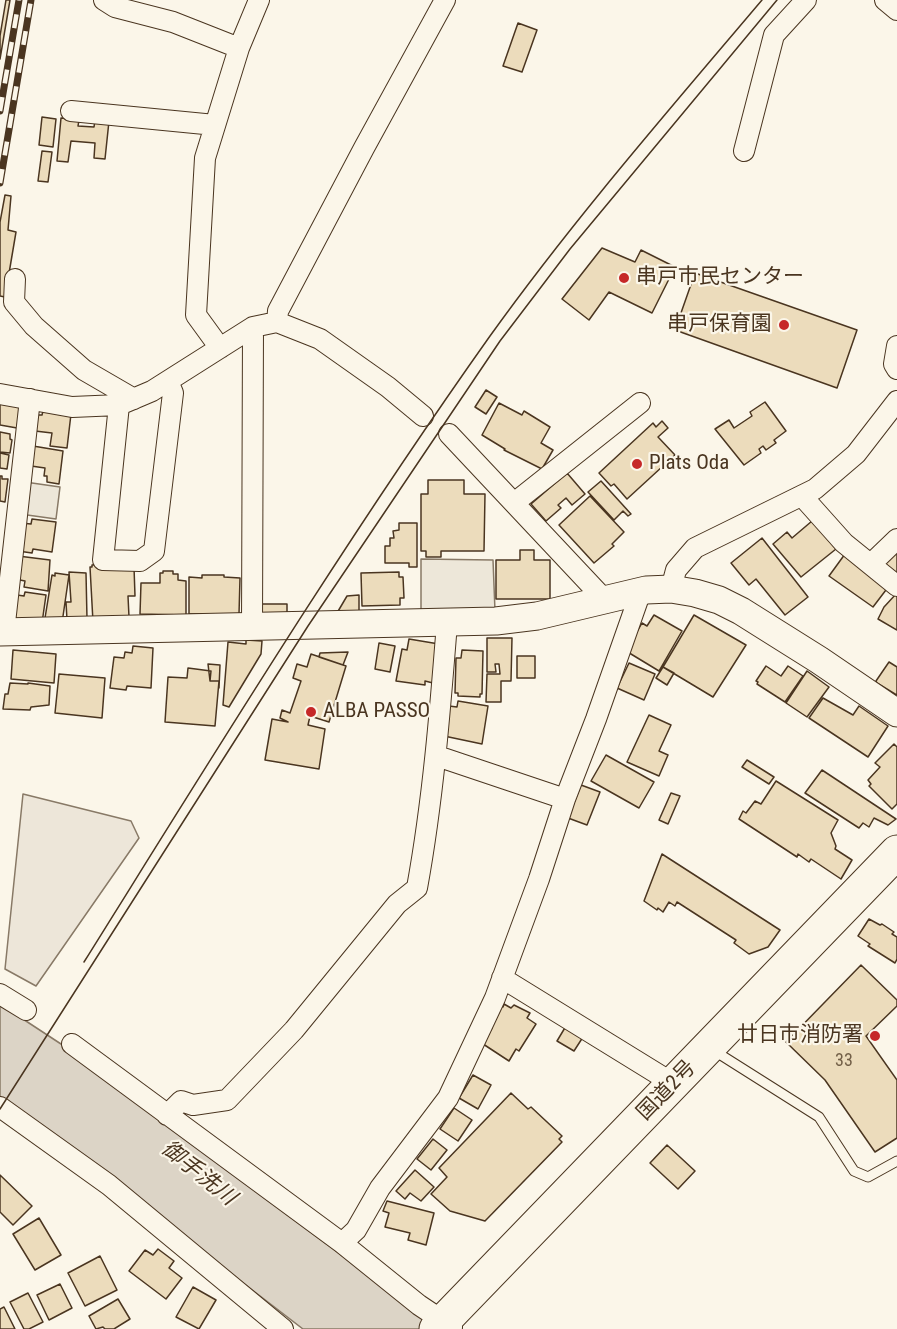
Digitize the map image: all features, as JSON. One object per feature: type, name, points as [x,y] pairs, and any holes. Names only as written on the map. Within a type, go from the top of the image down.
[{"type":"highway","name":"国道2号","points":[[443,1326],[897,852]]},
{"type":"street","points":[[104,0],[115,7],[173,22],[239,48]]},
{"type":"street","points":[[220,348],[196,315],[206,158],[239,48],[259,0]]},
{"type":"street","points":[[277,322],[278,311],[445,0]]},
{"type":"street","points":[[744,151],[774,35],[806,0]]},
{"type":"street","points":[[885,0],[897,10]]},
{"type":"street","points":[[71,111],[215,125]]},
{"type":"street","points":[[15,279],[14,302],[34,326],[84,370],[127,402]]},
{"type":"street","points":[[0,394],[72,407],[127,402],[168,381],[253,327],[277,322],[320,339],[396,393],[423,416]]},
{"type":"street","points":[[252,627],[253,327]]},
{"type":"street","points":[[897,346],[894,364],[897,369]]},
{"type":"street","points":[[127,402],[103,560],[140,561],[154,551],[173,393],[168,381]]},
{"type":"street","points":[[30,399],[2,632],[496,621],[537,616],[641,591],[671,589],[719,600],[741,611],[897,713]]},
{"type":"street","points":[[671,589],[676,570],[695,548],[815,489],[856,454],[897,401]]},
{"type":"street","points":[[514,503],[640,403]]},
{"type":"street","points":[[449,434],[604,599]]},
{"type":"street","points":[[802,496],[844,543],[897,586]]},
{"type":"street","points":[[871,564],[897,539]]},
{"type":"street","points":[[342,1243],[356,1230],[380,1188],[448,1098],[502,978],[641,591]]},
{"type":"street","points":[[167,1115],[181,1101],[193,1105],[227,1100],[294,1030],[397,904],[417,888],[429,824],[437,756],[447,623]]},
{"type":"street","points":[[437,756],[565,799]]},
{"type":"street","points":[[502,978],[674,1084]]},
{"type":"street","points":[[0,994],[26,1010]]},
{"type":"street","points":[[72,1044],[342,1243],[443,1326]]},
{"type":"street","points":[[0,1107],[109,1185],[283,1329]]},
{"type":"lane","points":[[709,1047],[819,1117],[854,1171],[868,1177],[897,1161]]},
{"type":"shaded area","points":[[25,482],[60,487],[56,519],[20,514]]},
{"type":"shaded area","points":[[421,559],[493,560],[495,611],[421,613]]},
{"type":"shaded area","points":[[23,794],[131,821],[139,838],[36,986],[5,969]]},
{"type":"water","name":"御手洗川","points":[[0,1004],[61,1044],[441,1329],[303,1329],[0,1096]]},
{"type":"building","points":[[6,0],[10,0],[0,59],[0,36]]},
{"type":"building","points":[[518,23],[537,30],[522,72],[503,66]]},
{"type":"building","points":[[42,117],[56,119],[53,147],[39,145]]},
{"type":"building","points":[[61,118],[79,120],[78,126],[94,127],[95,120],[109,121],[105,159],[94,158],[95,143],[71,141],[68,162],[57,161]]},
{"type":"building","points":[[42,151],[52,152],[48,182],[38,181]]},
{"type":"building","points":[[5,195],[11,196],[8,230],[16,232],[5,297],[0,296],[0,222]]},
{"type":"building","name":"串戸市民センター","points":[[602,248],[635,262],[641,250],[675,267],[652,313],[609,292],[589,320],[562,299]]},
{"type":"building","points":[[695,273],[857,330],[837,388],[675,330]]},
{"type":"building","points":[[486,390],[497,397],[486,414],[475,407]]},
{"type":"building","points":[[0,399],[20,406],[17,428],[0,425]]},
{"type":"building","points":[[765,402],[786,431],[774,440],[776,443],[766,450],[763,446],[759,449],[761,453],[744,465],[715,429],[729,420],[734,428],[752,416],[750,412]]},
{"type":"building","points":[[499,403],[522,415],[524,411],[550,427],[541,443],[553,450],[542,469],[504,450],[482,435]]},
{"type":"building","points":[[43,411],[71,414],[67,448],[50,446],[52,433],[35,431],[37,415],[42,415]]},
{"type":"building","name":"Plats Oda","points":[[662,421],[668,428],[658,437],[675,455],[627,499],[614,484],[611,486],[599,473],[653,423],[656,427]]},
{"type":"building","points":[[0,432],[10,434],[12,440],[10,453],[0,452]]},
{"type":"building","points":[[33,446],[63,451],[59,484],[47,482],[47,476],[44,476],[45,468],[31,466]]},
{"type":"building","points":[[0,453],[9,455],[7,469],[0,468]]},
{"type":"building","points":[[567,473],[585,494],[572,505],[566,498],[558,505],[561,508],[546,521],[531,504]]},
{"type":"building","points":[[0,476],[2,479],[8,479],[5,502],[0,501]]},
{"type":"building","points":[[428,480],[464,480],[464,494],[485,494],[484,551],[441,551],[441,557],[426,557],[426,551],[421,551],[421,494],[428,494]]},
{"type":"building","points":[[601,481],[631,514],[628,516],[623,511],[614,520],[588,492]]},
{"type":"building","points":[[590,496],[624,532],[612,544],[614,546],[594,563],[559,525]]},
{"type":"building","points":[[32,519],[56,522],[52,552],[33,549],[32,553],[18,551],[21,523],[31,524]]},
{"type":"building","points":[[812,521],[836,549],[801,577],[773,544],[787,532],[792,538]]},
{"type":"building","points":[[399,523],[417,523],[417,567],[409,567],[409,563],[385,563],[385,546],[390,546],[390,538],[394,538],[393,531],[399,530]]},
{"type":"building","points":[[762,538],[808,597],[785,615],[756,579],[749,585],[731,563]]},
{"type":"building","points":[[897,548],[897,574],[882,564]]},
{"type":"building","points":[[520,550],[534,550],[534,560],[550,560],[550,599],[496,599],[496,560],[520,560]]},
{"type":"building","points":[[845,554],[889,586],[873,607],[829,576]]},
{"type":"building","points":[[18,556],[50,560],[48,591],[24,587],[25,581],[15,579]]},
{"type":"building","points":[[103,564],[134,567],[135,596],[128,596],[129,617],[93,622],[90,567]]},
{"type":"building","points":[[173,571],[173,574],[178,574],[178,580],[186,581],[186,615],[140,614],[141,583],[160,583],[160,573]]},
{"type":"building","points":[[69,572],[86,573],[87,619],[67,620],[66,602],[71,602]]},
{"type":"building","points":[[399,572],[399,577],[403,577],[404,598],[400,598],[400,605],[362,606],[361,573]]},
{"type":"building","points":[[55,573],[69,575],[62,623],[45,618],[52,575],[55,576]]},
{"type":"building","points":[[202,575],[240,578],[239,614],[189,614],[189,577],[202,578]]},
{"type":"building","points":[[25,592],[46,595],[42,623],[9,618],[17,595],[24,596]]},
{"type":"building","points":[[897,593],[897,630],[878,619],[884,607]]},
{"type":"building","points":[[359,595],[359,612],[337,613],[347,596]]},
{"type":"building","points":[[261,604],[287,604],[287,617],[261,617]]},
{"type":"building","points":[[654,615],[682,631],[659,671],[626,651],[642,623],[647,626]]},
{"type":"building","points":[[694,615],[746,645],[713,697],[663,667]]},
{"type":"building","points":[[487,638],[512,638],[511,681],[501,681],[501,702],[486,702],[487,674],[500,674],[499,664],[495,664],[496,672],[487,672]]},
{"type":"building","points":[[409,639],[439,644],[433,683],[425,681],[425,685],[396,681],[402,649],[407,650]]},
{"type":"building","points":[[246,640],[262,641],[261,654],[229,707],[223,705],[228,642],[246,644]]},
{"type":"building","points":[[379,643],[395,646],[390,672],[375,669]]},
{"type":"building","points":[[133,646],[153,648],[151,688],[127,686],[126,690],[110,688],[114,657],[124,658],[125,652],[132,653]]},
{"type":"building","points":[[13,650],[56,654],[54,683],[11,679]]},
{"type":"building","points":[[462,650],[483,651],[482,694],[480,697],[458,696],[458,693],[455,693],[456,658],[461,658]]},
{"type":"building","points":[[348,652],[343,665],[319,657],[320,653]]},
{"type":"building","name":"ALBA PASSO","points":[[311,654],[346,666],[329,722],[310,716],[308,725],[325,729],[319,769],[265,760],[272,719],[288,722],[280,718],[282,710],[290,713],[301,681],[293,678],[297,664],[307,667]]},
{"type":"building","points":[[517,656],[535,656],[535,678],[517,678]]},
{"type":"building","points":[[889,662],[897,667],[897,695],[876,681]]},
{"type":"building","points":[[629,663],[655,674],[644,700],[617,688]]},
{"type":"building","points":[[208,664],[220,665],[219,688],[219,681],[210,681]]},
{"type":"building","points":[[766,666],[781,676],[788,666],[803,676],[785,702],[757,684],[756,681]]},
{"type":"building","points":[[663,667],[674,673],[667,685],[656,678]]},
{"type":"building","points":[[188,668],[211,671],[210,681],[219,681],[215,726],[165,722],[168,677],[187,678]]},
{"type":"building","points":[[807,671],[829,687],[807,717],[786,703]]},
{"type":"building","points":[[59,674],[105,678],[102,718],[55,713]]},
{"type":"building","points":[[10,683],[50,686],[49,705],[31,707],[30,710],[3,709],[5,694],[8,694]]},
{"type":"building","points":[[823,698],[853,715],[859,706],[888,726],[868,757],[809,718]]},
{"type":"building","points":[[458,701],[488,706],[482,744],[444,736],[449,706],[457,707]]},
{"type":"building","points":[[649,715],[671,725],[659,751],[668,755],[659,776],[627,762]]},
{"type":"building","points":[[894,744],[897,747],[897,804],[892,809],[869,786],[871,784],[868,780],[880,767],[875,763]]},
{"type":"building","points":[[606,755],[654,782],[639,808],[591,781]]},
{"type":"building","points":[[747,760],[774,777],[769,784],[742,767]]},
{"type":"building","points":[[822,770],[896,819],[888,825],[874,818],[869,827],[863,823],[859,828],[805,793]]},
{"type":"building","points":[[776,781],[838,820],[831,833],[835,849],[852,860],[841,879],[811,859],[809,862],[798,854],[797,857],[739,819],[743,811],[746,813],[755,801],[761,804]]},
{"type":"building","points":[[581,785],[600,792],[587,825],[568,818]]},
{"type":"building","points":[[671,793],[680,796],[668,824],[659,820]]},
{"type":"building","points":[[662,854],[780,930],[768,947],[749,954],[734,943],[736,940],[677,902],[675,906],[669,902],[663,912],[644,901]]},
{"type":"building","points":[[869,919],[882,924],[894,932],[892,934],[897,937],[895,963],[868,946],[870,944],[858,936]]},
{"type":"building","points":[[861,965],[897,1000],[897,1006],[866,1036],[897,1080],[897,1138],[875,1152],[825,1080],[786,1042]]},
{"type":"building","points":[[504,1004],[511,1008],[514,1005],[530,1013],[527,1018],[536,1024],[519,1051],[516,1049],[509,1061],[480,1042],[488,1028],[491,1030],[492,1028],[486,1024],[498,1005],[503,1007]]},
{"type":"building","points":[[566,1026],[583,1037],[574,1051],[557,1041]]},
{"type":"building","points":[[473,1075],[491,1085],[478,1109],[459,1098]]},
{"type":"building","points":[[511,1093],[528,1109],[531,1107],[562,1136],[559,1139],[562,1142],[485,1221],[450,1211],[431,1194],[447,1177],[439,1168]]},
{"type":"building","points":[[454,1108],[472,1120],[458,1141],[440,1129]]},
{"type":"building","points":[[433,1139],[447,1150],[431,1170],[417,1159]]},
{"type":"building","points":[[667,1145],[695,1171],[678,1189],[650,1163]]},
{"type":"building","points":[[415,1170],[434,1187],[421,1201],[410,1193],[405,1199],[396,1191]]},
{"type":"building","points":[[0,1175],[32,1206],[13,1225],[0,1212]]},
{"type":"building","points":[[387,1201],[434,1213],[426,1245],[408,1240],[410,1233],[385,1227],[389,1213],[383,1211]]},
{"type":"building","points":[[39,1218],[61,1255],[35,1270],[13,1234]]},
{"type":"building","points":[[158,1249],[174,1261],[169,1268],[182,1278],[166,1299],[129,1271],[145,1250],[153,1255]]},
{"type":"building","points":[[100,1256],[117,1290],[85,1306],[68,1273]]},
{"type":"building","points":[[60,1284],[72,1308],[49,1320],[37,1295]]},
{"type":"building","points":[[193,1287],[216,1300],[199,1329],[176,1317]]},
{"type":"building","points":[[28,1293],[43,1322],[24,1329],[10,1302]]},
{"type":"building","points":[[118,1299],[130,1319],[114,1329],[103,1327],[96,1329],[89,1316]]},
{"type":"building","points":[[4,1307],[15,1329],[0,1329],[0,1309]]},
{"type":"tram line","points":[[84,962],[333,568],[490,336],[588,207],[762,0]]},
{"type":"tram line","points":[[0,1109],[308,626],[500,341],[570,249],[777,0]]},
{"type":"railway","points":[[0,111],[19,0]]},
{"type":"railway","points":[[0,183],[31,0]]},
{"type":"place","name":"串戸市民センター","points":[[624,278]]},
{"type":"place","name":"串戸保育園","points":[[784,325]]},
{"type":"place","name":"Plats Oda","points":[[637,464]]},
{"type":"place","name":"ALBA PASSO","points":[[311,712]]},
{"type":"place","name":"廿日市消防署","points":[[875,1036]]}]
